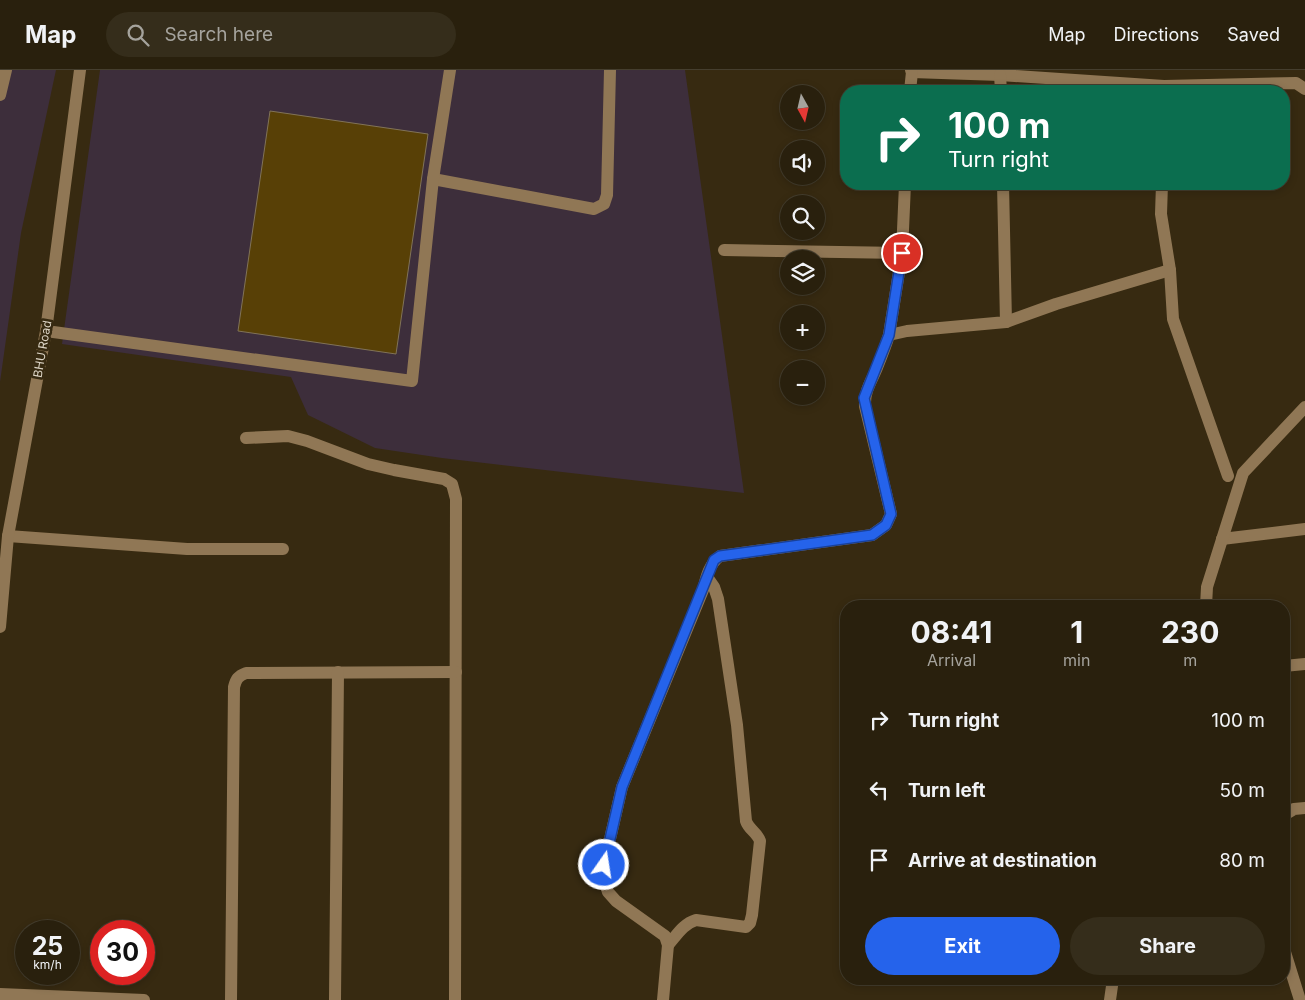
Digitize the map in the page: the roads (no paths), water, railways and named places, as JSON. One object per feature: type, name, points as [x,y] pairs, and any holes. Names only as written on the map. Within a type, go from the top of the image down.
[{"type":"street","points":[[0,95],[6,70]]},
{"type":"street","name":"BHU Road","points":[[0,626],[8,536],[46,332],[80,70]]},
{"type":"street","points":[[46,332],[412,381],[433,179],[450,70]]},
{"type":"street","points":[[433,179],[594,209],[604,204],[607,195],[610,70]]},
{"type":"street","points":[[911,85],[912,71],[1000,75],[1117,85]]},
{"type":"street","points":[[1000,75],[1001,85]]},
{"type":"street","points":[[1252,85],[1296,83],[1305,89]]},
{"type":"street","points":[[664,1000],[668,945],[665,936],[616,900],[608,892],[604,880],[604,865],[622,787],[714,560],[720,556],[872,535],[886,525],[891,514],[864,398],[889,335],[902,253],[905,190]]},
{"type":"street","points":[[1003,190],[1006,322]]},
{"type":"street","points":[[1162,190],[1161,214],[1170,270],[1173,319],[1228,476]]},
{"type":"street","points":[[724,250],[902,253]]},
{"type":"street","points":[[889,335],[907,331],[1006,322],[1056,304],[1170,270]]},
{"type":"street","points":[[1206,600],[1207,587],[1243,472],[1305,407]]},
{"type":"street","points":[[246,438],[288,436],[307,441],[368,464],[444,479],[452,484],[456,499],[455,1000]]},
{"type":"street","points":[[1222,539],[1305,529]]},
{"type":"street","points":[[8,536],[187,549],[283,549]]},
{"type":"street","points":[[668,945],[682,927],[696,920],[746,926],[750,923],[760,841],[758,834],[748,827],[746,821],[737,725],[718,599],[714,587],[706,577]]},
{"type":"street","points":[[1290,665],[1305,664]]},
{"type":"street","points":[[334,1000],[338,672]]},
{"type":"street","points":[[231,1000],[234,687],[236,680],[240,675],[246,673],[456,672]]},
{"type":"street","points":[[1290,811],[1305,808]]},
{"type":"street","points":[[1290,968],[1300,1000]]},
{"type":"street","points":[[1110,1000],[1112,985]]},
{"type":"street","points":[[0,994],[144,1000]]}]
